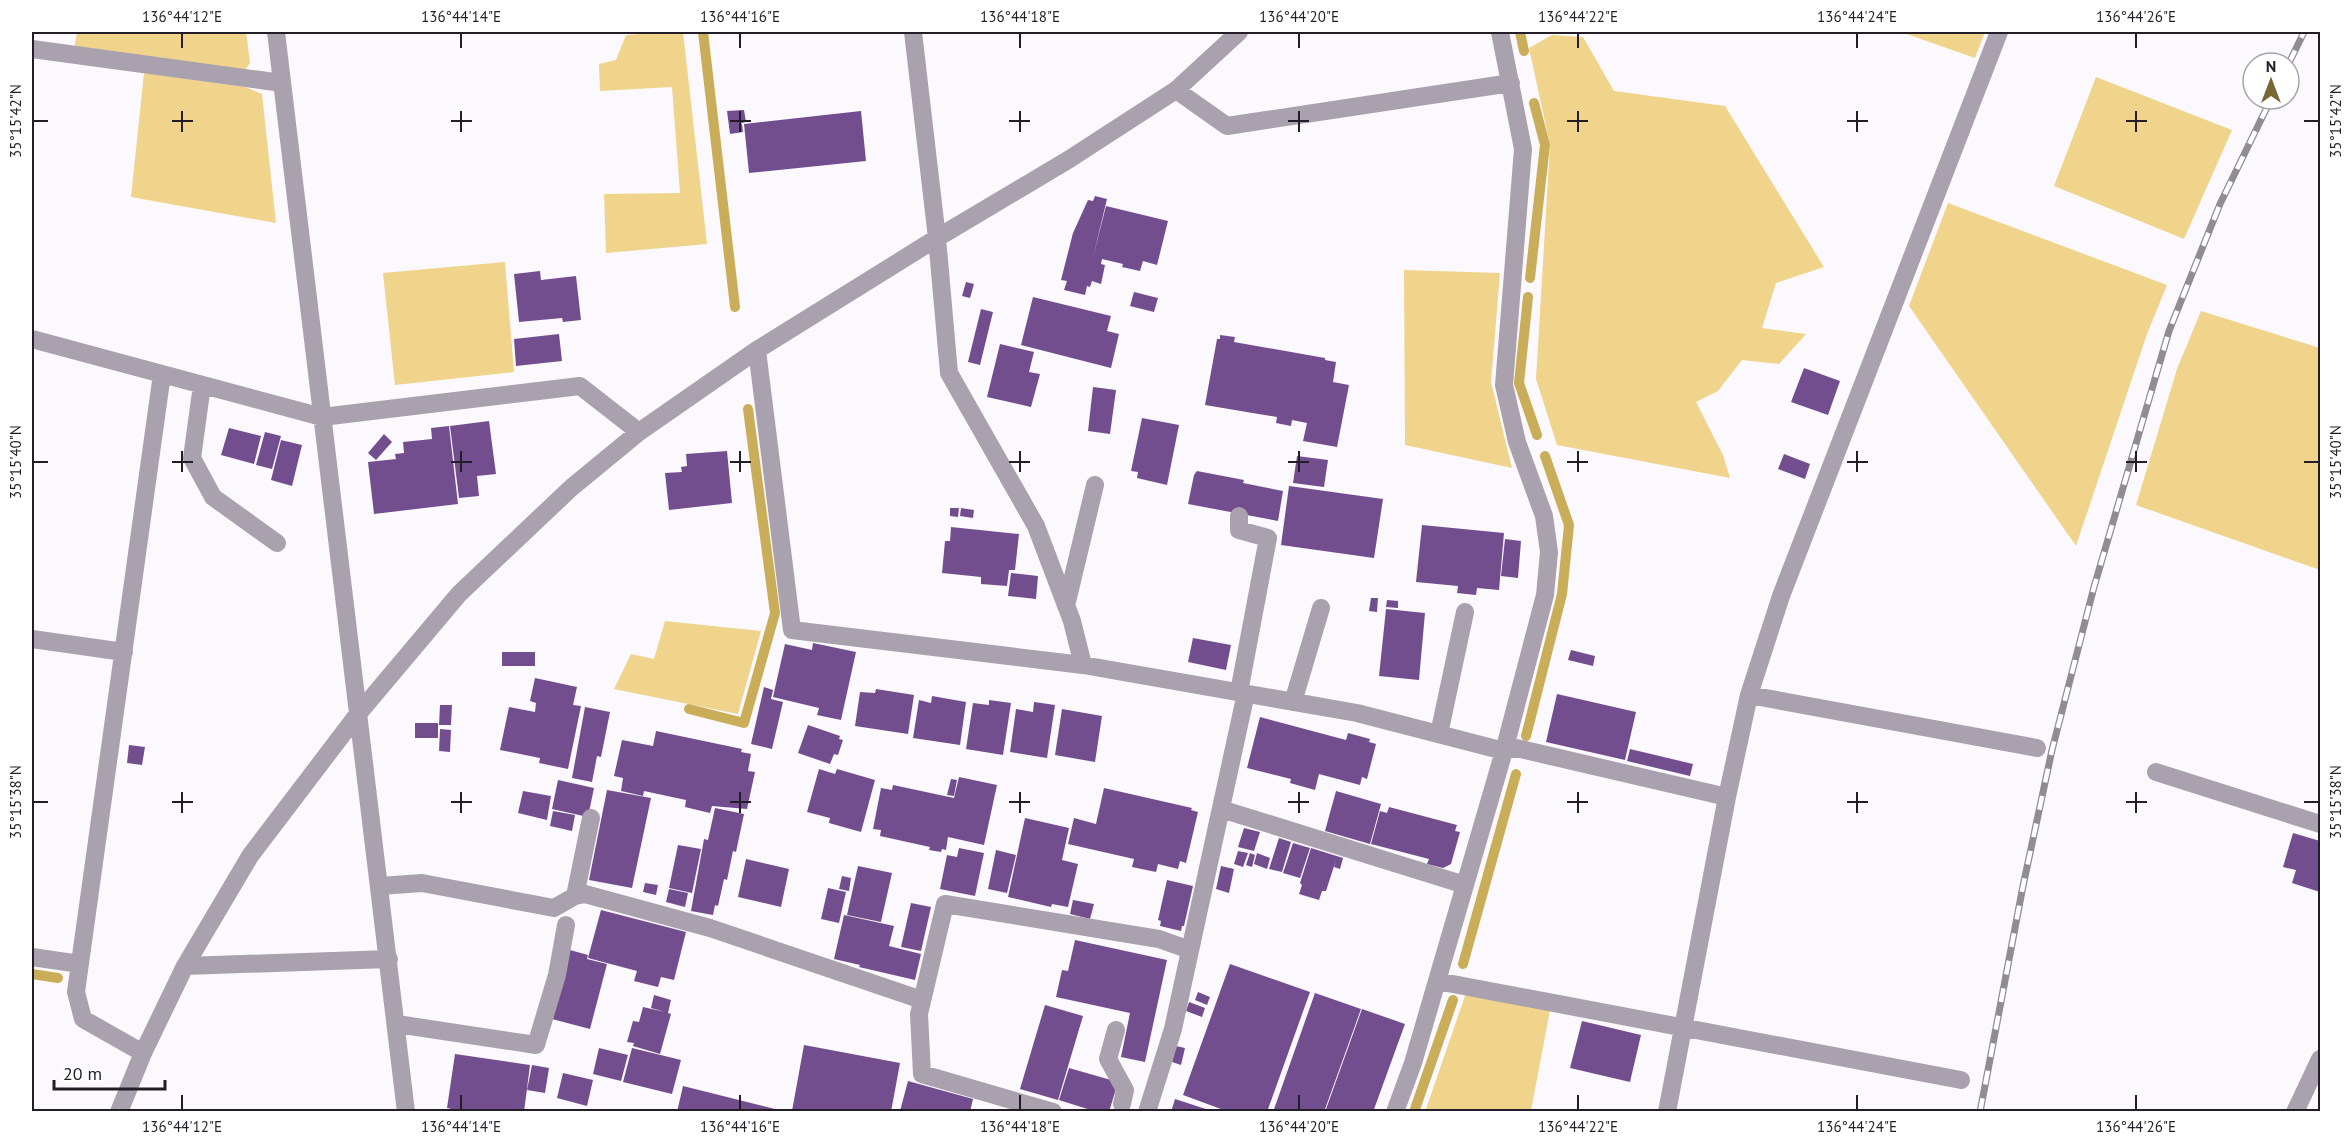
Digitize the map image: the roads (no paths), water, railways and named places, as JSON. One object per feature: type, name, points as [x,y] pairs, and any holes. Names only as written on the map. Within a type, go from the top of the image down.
[{"type":"street","points":[[276,32],[406,1112]]},
{"type":"street","points":[[913,32],[949,373],[1035,526],[1072,621],[1083,665]]},
{"type":"street","points":[[119,1112],[143,1053],[185,966],[250,856],[358,714],[459,594],[571,488],[639,432],[757,350],[936,238],[1068,160],[1176,90],[1239,32]]},
{"type":"street","points":[[1395,1112],[1413,1063],[1504,751],[1545,595],[1549,552],[1544,516],[1517,442],[1504,385],[1523,149],[1500,32]]},
{"type":"street","points":[[1667,1112],[1727,797],[1749,695],[1781,596],[1999,32]]},
{"type":"street","points":[[32,49],[282,83]]},
{"type":"street","points":[[1176,90],[1227,126],[1511,83]]},
{"type":"street","points":[[32,339],[322,417],[580,386],[639,432]]},
{"type":"street","points":[[757,350],[792,630],[1083,665],[1357,713],[1504,751],[1516,748],[1727,797]]},
{"type":"street","points":[[143,1053],[83,1019],[76,992],[162,374]]},
{"type":"street","points":[[202,385],[192,458],[213,497],[277,543]]},
{"type":"street","points":[[1066,606],[1095,484]]},
{"type":"street","points":[[1147,1112],[1173,1029],[1221,809],[1268,538],[1239,530],[1239,516]]},
{"type":"street","points":[[1293,702],[1321,608]]},
{"type":"street","points":[[1440,734],[1465,612]]},
{"type":"street","points":[[32,639],[123,652]]},
{"type":"street","points":[[1749,695],[2037,748]]},
{"type":"street","points":[[2156,772],[2320,824]]},
{"type":"street","points":[[1221,809],[1465,885]]},
{"type":"street","points":[[575,896],[591,818]]},
{"type":"street","points":[[380,886],[423,883],[554,908],[575,896],[585,894],[710,928],[922,1000]]},
{"type":"street","points":[[1053,1112],[922,1074],[920,1014],[945,904],[1159,939],[1190,950]]},
{"type":"street","points":[[397,1024],[536,1045],[557,975],[566,925]]},
{"type":"street","points":[[32,957],[80,964]]},
{"type":"street","points":[[185,966],[389,959]]},
{"type":"street","points":[[1437,981],[1960,1080]]},
{"type":"street","points":[[1116,1030],[1108,1059],[1125,1090],[1122,1104]]},
{"type":"street","points":[[2295,1112],[2320,1059]]},
{"type":"waterway","points":[[703,32],[735,307]]},
{"type":"waterway","points":[[1520,32],[1524,51]]},
{"type":"waterway","points":[[1530,278],[1545,145],[1534,103]]},
{"type":"waterway","points":[[1528,297],[1519,383],[1537,435]]},
{"type":"waterway","points":[[689,709],[744,723],[775,613],[748,409]]},
{"type":"waterway","points":[[1526,736],[1562,594],[1569,525],[1545,456]]},
{"type":"waterway","points":[[1463,964],[1516,774]]},
{"type":"waterway","points":[[32,974],[58,978]]},
{"type":"waterway","points":[[1414,1112],[1453,1000]]},
{"type":"railway","points":[[2295,51],[2304,32]]},
{"type":"railway","points":[[1980,1112],[2023,886],[2052,750],[2094,587],[2169,331],[2220,204],[2265,111]]}]
